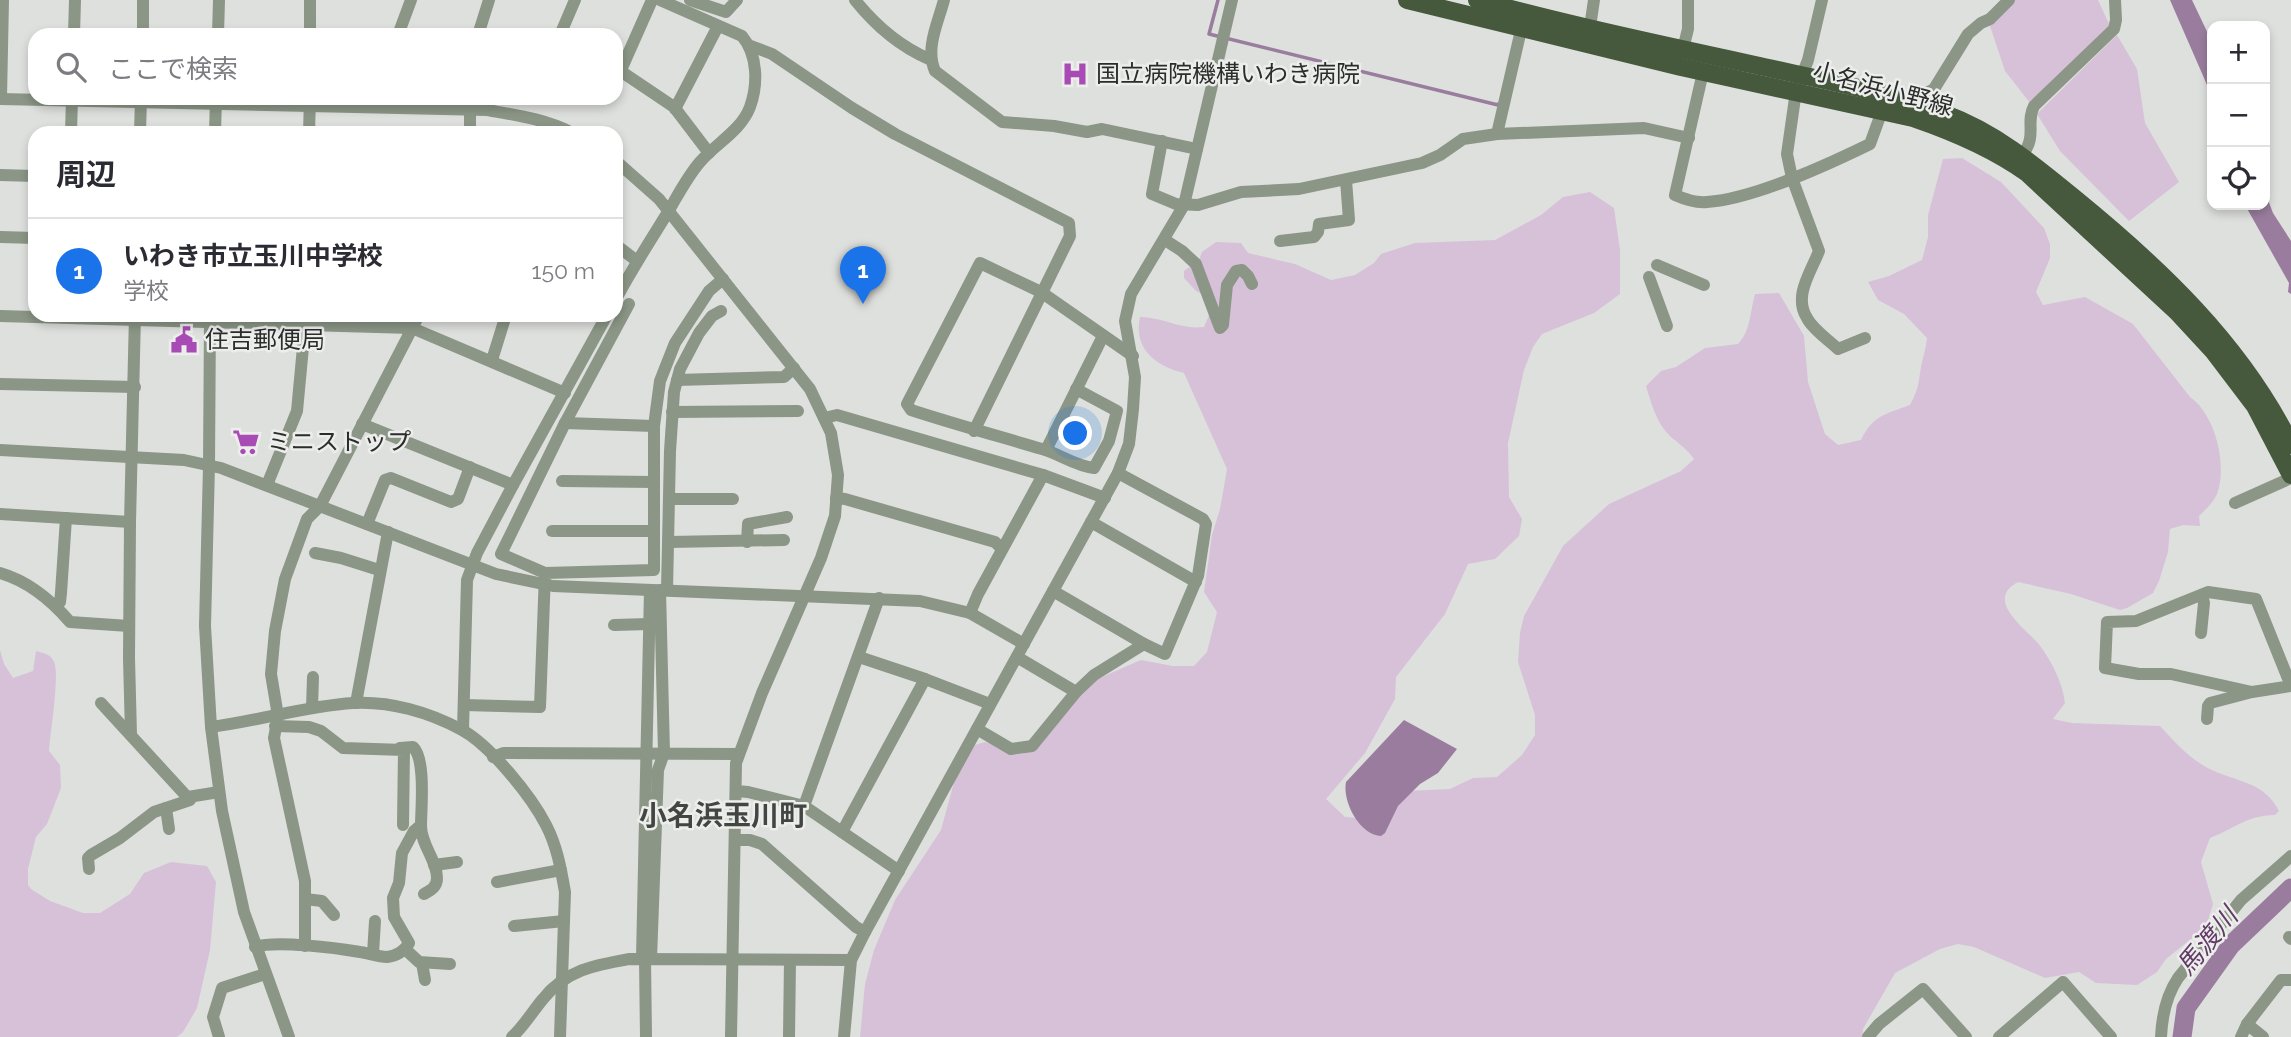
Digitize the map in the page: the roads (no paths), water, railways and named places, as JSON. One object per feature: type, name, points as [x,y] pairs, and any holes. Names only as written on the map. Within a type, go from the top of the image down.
[{"type":"main road","name":"小名浜小野線","points":[[1407,0],[1521,30],[1683,50],[1950,131],[2006,158],[2027,173],[2177,312],[2214,352],[2255,406],[2291,476]]},
{"type":"main road","name":"小名浜小野線","points":[[1477,0],[1703,72],[1799,83],[1922,106],[1995,137],[2022,156],[2159,270],[2188,300],[2224,340],[2271,405],[2291,445]]},
{"type":"street","points":[[3,0],[1,99],[28,99]]},
{"type":"street","points":[[74,28],[75,0]]},
{"type":"street","points":[[142,28],[143,0]]},
{"type":"street","points":[[218,28],[219,0]]},
{"type":"street","points":[[310,0],[310,28]]},
{"type":"street","points":[[401,28],[411,0]]},
{"type":"street","points":[[480,28],[489,0]]},
{"type":"street","points":[[563,28],[575,0]]},
{"type":"street","points":[[623,61],[652,0]]},
{"type":"street","points":[[690,0],[726,12],[737,0]]},
{"type":"street","points":[[855,0],[874,24],[929,59],[935,71],[1002,122],[1054,126],[1087,132],[1102,129],[1197,149]]},
{"type":"street","points":[[929,59],[944,0]]},
{"type":"street","points":[[844,1037],[852,960],[865,932],[1105,498],[1129,444],[1135,376],[1125,321],[1131,293],[1184,205],[1232,0]]},
{"type":"street","points":[[1588,37],[1594,0]]},
{"type":"street","points":[[1683,50],[1688,29],[1688,0]]},
{"type":"street","points":[[1822,0],[1808,60],[1799,83],[1788,141],[1788,167],[1819,251],[1810,268],[1801,297],[1807,318],[1838,349],[1866,338]]},
{"type":"street","points":[[1922,106],[1926,93],[1934,89],[1968,34],[1990,19],[2010,0]]},
{"type":"street","points":[[2022,156],[2032,135],[2031,116],[2034,106],[2114,29],[2115,0]]},
{"type":"street","points":[[623,286],[693,171],[740,124],[750,107],[755,60],[751,46],[742,36],[666,1]]},
{"type":"street","points":[[675,109],[718,26]]},
{"type":"street","points":[[1497,134],[1521,30]]},
{"type":"street","points":[[751,46],[772,54],[895,134],[1069,223],[1070,236],[974,431]]},
{"type":"street","points":[[623,72],[675,109],[709,153]]},
{"type":"street","points":[[1703,72],[1675,195],[1682,198],[1705,202],[1728,199],[1792,178],[1870,144],[1882,111]]},
{"type":"street","points":[[71,126],[72,105]]},
{"type":"street","points":[[140,126],[141,105]]},
{"type":"street","points":[[215,126],[216,105]]},
{"type":"street","points":[[309,126],[310,105]]},
{"type":"street","points":[[470,105],[470,126]]},
{"type":"street","points":[[478,105],[558,126]]},
{"type":"street","points":[[1161,141],[1151,193],[1184,205],[1218,201],[1241,192],[1299,189],[1422,163],[1440,155],[1463,139],[1497,134],[1644,128],[1689,138]]},
{"type":"street","points":[[623,167],[652,191],[810,389],[831,433],[838,475],[835,516],[828,537],[736,763],[732,1037]]},
{"type":"street","points":[[0,175],[28,176]]},
{"type":"street","points":[[1280,241],[1314,237],[1319,224],[1349,220],[1346,180]]},
{"type":"street","points":[[0,237],[28,238]]},
{"type":"street","points":[[1165,240],[1182,250],[1196,264],[1220,328],[1223,325],[1229,279],[1236,271],[1242,270],[1252,284]]},
{"type":"street","points":[[623,250],[637,261]]},
{"type":"street","points":[[1076,389],[1117,411],[1109,441],[1094,468],[1085,467],[1046,450],[974,431],[911,410],[907,404],[980,263],[1041,292],[1133,356]]},
{"type":"street","points":[[1657,265],[1704,285]]},
{"type":"street","points":[[1649,277],[1667,326]]},
{"type":"street","points":[[619,322],[565,423],[500,554],[545,579],[654,570],[654,426],[660,381],[675,343],[709,291],[723,279]]},
{"type":"street","points":[[623,315],[629,304]]},
{"type":"street","points":[[646,1037],[649,624],[669,542],[672,412],[677,380],[699,332],[712,316],[721,311]]},
{"type":"street","points":[[0,316],[28,316]]},
{"type":"street","points":[[131,735],[130,522],[135,322]]},
{"type":"street","points":[[210,322],[205,626],[211,727],[228,847],[244,912],[289,1037]]},
{"type":"street","points":[[267,485],[297,411],[306,322]]},
{"type":"street","points":[[368,322],[412,328],[565,393]]},
{"type":"street","points":[[304,946],[303,866],[274,738],[276,721],[271,674],[275,631],[283,592],[307,519],[320,506],[415,322]]},
{"type":"street","points":[[492,360],[504,322]]},
{"type":"street","points":[[463,730],[467,580],[472,565],[603,322]]},
{"type":"street","points":[[1046,450],[1103,336]]},
{"type":"street","points":[[677,380],[784,377],[794,368]]},
{"type":"street","points":[[0,384],[135,387]]},
{"type":"street","points":[[672,412],[798,411]]},
{"type":"street","points":[[824,418],[836,415],[1043,475],[1105,498]]},
{"type":"street","points":[[565,423],[654,426]]},
{"type":"street","points":[[362,424],[513,485]]},
{"type":"street","points":[[0,450],[184,460],[209,466],[267,485],[496,574],[659,590],[920,601],[970,613],[1024,643]]},
{"type":"street","points":[[367,524],[385,480],[391,478],[451,502],[458,499],[471,467]]},
{"type":"street","points":[[1053,591],[1165,654],[1196,582],[1206,524],[1203,519],[1118,473]]},
{"type":"street","points":[[970,613],[1043,475]]},
{"type":"street","points":[[2235,503],[2291,476]]},
{"type":"street","points":[[562,481],[654,482]]},
{"type":"street","points":[[836,498],[995,542],[1002,549]]},
{"type":"street","points":[[670,499],[733,499]]},
{"type":"street","points":[[0,514],[130,522]]},
{"type":"street","points":[[747,542],[748,524],[787,517]]},
{"type":"street","points":[[56,606],[60,602],[66,518]]},
{"type":"street","points":[[1091,522],[1196,582]]},
{"type":"street","points":[[552,531],[654,531]]},
{"type":"street","points":[[356,703],[388,532]]},
{"type":"street","points":[[669,542],[784,540]]},
{"type":"street","points":[[315,553],[379,570]]},
{"type":"street","points":[[0,573],[17,578],[56,606],[70,622],[129,626]]},
{"type":"street","points":[[464,705],[540,707],[545,579]]},
{"type":"street","points":[[646,959],[659,770],[664,752],[659,590]]},
{"type":"street","points":[[2208,592],[2256,599],[2291,686],[2252,691],[2171,674],[2139,674],[2105,668],[2107,622],[2136,621],[2202,594],[2208,592]]},
{"type":"street","points":[[2201,633],[2204,603],[2202,594]]},
{"type":"street","points":[[804,806],[879,598]]},
{"type":"street","points":[[614,625],[649,624]]},
{"type":"street","points":[[977,729],[1011,749],[1032,746],[1076,692],[1112,662],[1144,644]]},
{"type":"street","points":[[859,657],[990,704]]},
{"type":"street","points":[[1017,657],[1076,692]]},
{"type":"street","points":[[312,708],[313,677]]},
{"type":"street","points":[[842,832],[925,679]]},
{"type":"street","points":[[2207,719],[2207,706],[2210,703],[2252,691]]},
{"type":"street","points":[[89,869],[88,858],[91,855],[155,812],[190,800],[101,703]]},
{"type":"street","points":[[211,727],[276,721],[312,708],[356,703],[388,704],[415,710],[463,730],[506,768],[533,803],[546,826],[561,870],[565,892],[560,1037]]},
{"type":"street","points":[[276,721],[309,727],[328,735],[343,748],[372,750],[414,747],[418,751],[424,794],[421,825],[424,842],[437,876],[436,885],[424,894]]},
{"type":"street","points":[[400,748],[405,753],[403,825]]},
{"type":"street","points":[[493,757],[505,753],[739,754]]},
{"type":"street","points":[[188,797],[219,792]]},
{"type":"street","points":[[736,792],[748,792],[804,806],[899,870]]},
{"type":"street","points":[[166,808],[170,829]]},
{"type":"street","points":[[255,947],[263,944],[304,946],[386,957],[405,949],[409,943],[394,917],[393,898],[400,877],[402,853],[414,831],[421,825]]},
{"type":"street","points":[[735,840],[750,840],[762,844],[865,932]]},
{"type":"street","points":[[2161,1037],[2165,1004],[2174,984],[2241,900],[2291,856]]},
{"type":"street","points":[[434,864],[457,862]]},
{"type":"street","points":[[497,882],[561,870]]},
{"type":"street","points":[[305,899],[322,901],[334,915]]},
{"type":"street","points":[[373,954],[374,921]]},
{"type":"street","points":[[514,926],[564,922]]},
{"type":"street","points":[[405,949],[422,963],[450,964]]},
{"type":"street","points":[[512,1037],[545,996],[562,980],[593,965],[646,959],[852,960]]},
{"type":"street","points":[[789,1037],[790,960]]},
{"type":"street","points":[[422,963],[425,980]]},
{"type":"street","points":[[219,1037],[213,1017],[222,988],[265,974]]},
{"type":"street","points":[[2241,1037],[2247,1024],[2281,980],[2291,980]]},
{"type":"street","points":[[1999,1037],[2063,982],[2106,1035]]},
{"type":"street","points":[[1868,1037],[1879,1024],[1923,989],[1966,1037]]},
{"type":"street","points":[[2247,1024],[2263,1037]]},
{"type":"waterway","points":[[1218,0],[1209,34],[1498,104]]},
{"type":"waterway","name":"馬渡川","points":[[2182,1037],[2186,1008],[2231,945],[2291,888]]},
{"type":"place","name":"国立病院機構いわき病院","points":[[1075,74]]},
{"type":"place","name":"いわき市立玉川中学校","points":[[863,304]]},
{"type":"place","name":"住吉郵便局","points":[[184,340]]},
{"type":"place","name":"ミニストップ","points":[[246,442]]},
{"type":"district","name":"小名浜玉川町","points":[[723,815]]}]
